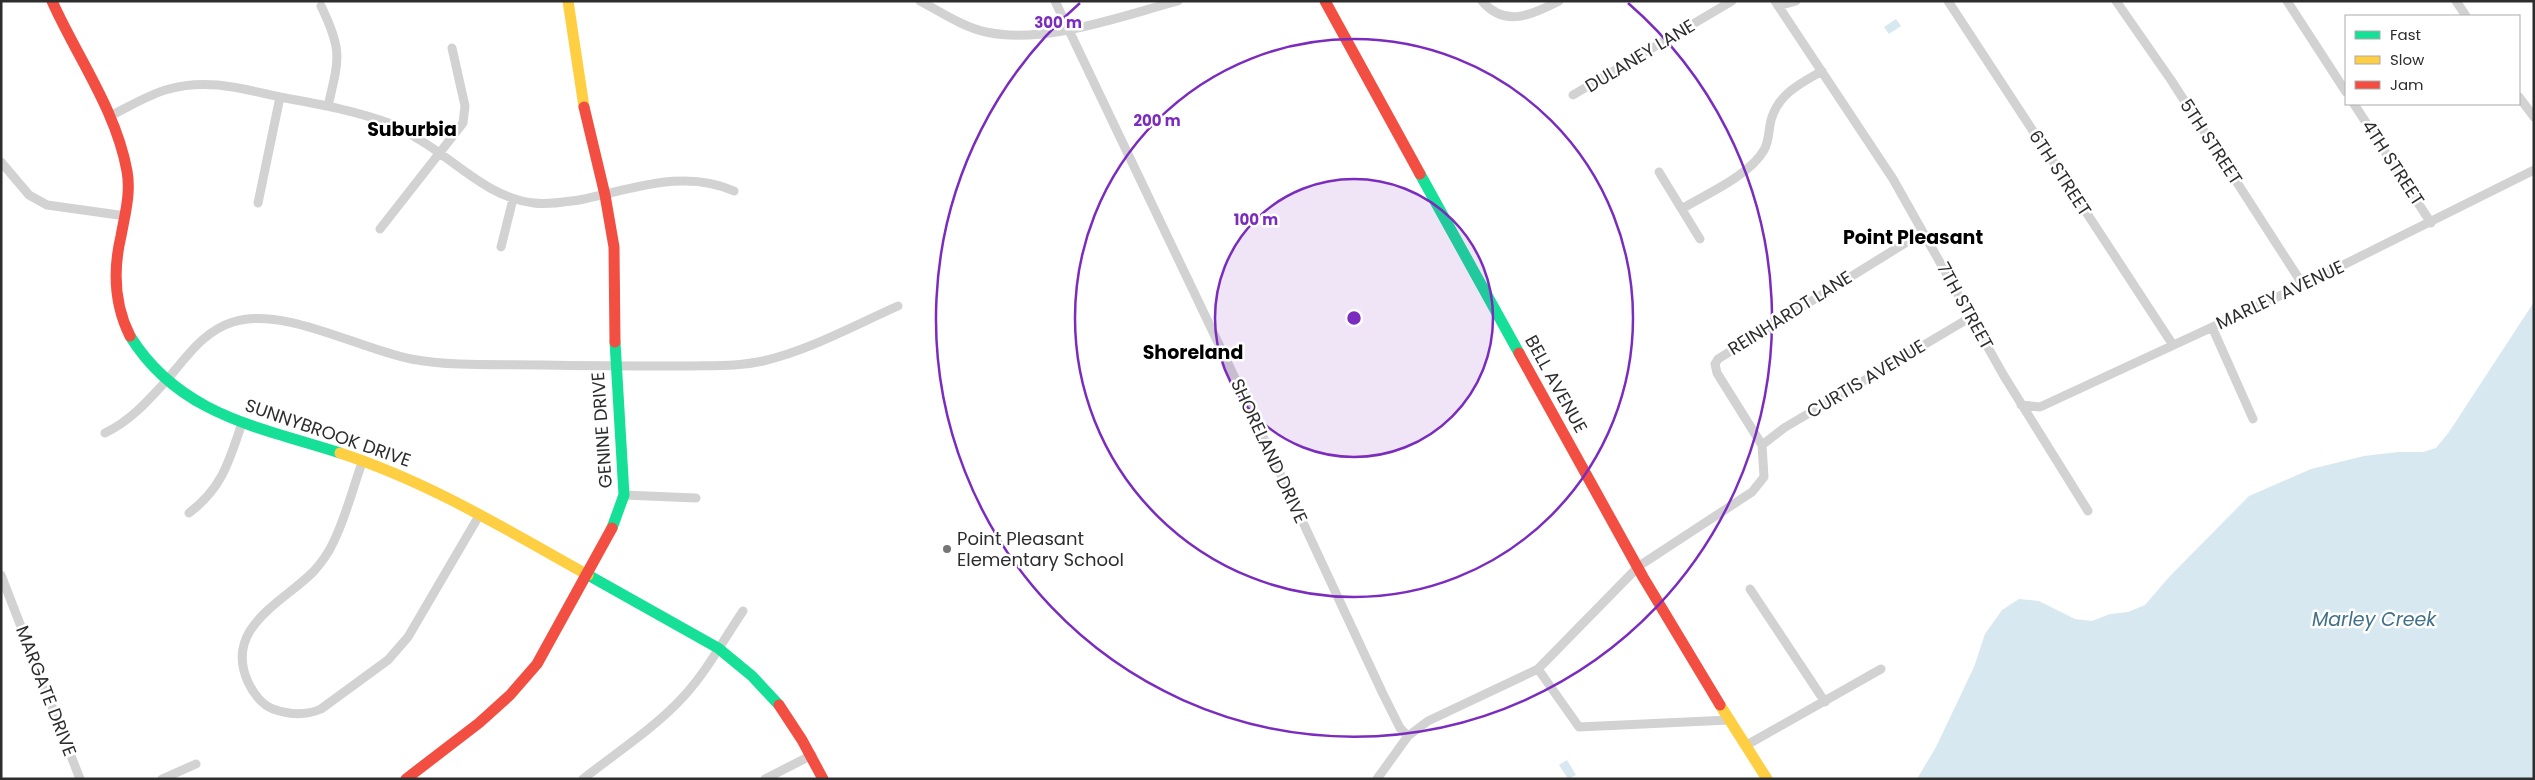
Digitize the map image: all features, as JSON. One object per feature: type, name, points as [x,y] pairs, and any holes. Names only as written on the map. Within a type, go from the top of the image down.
[{"type":"street","name":"SUNNYBROOK DRIVE","points":[[52,1],[75,53],[110,116],[122,146],[128,173],[129,191],[126,216],[116,256],[116,287],[119,311],[132,338],[149,360],[187,397],[212,412],[363,460],[416,482],[480,514],[718,648],[743,666],[780,705],[796,727],[823,779]]},
{"type":"street","name":"GENINE DRIVE","points":[[406,779],[479,723],[510,695],[537,664],[610,534],[624,495],[615,366],[614,247],[605,195],[585,115],[568,1]]},
{"type":"street","points":[[920,1],[985,32],[1024,36],[1069,28],[1178,1]]},
{"type":"street","name":"SHORELAND DRIVE","points":[[1055,1],[1383,694],[1400,728],[1408,736]]},
{"type":"street","name":"BELL AVENUE","points":[[1325,1],[1461,251],[1639,566],[1729,720],[1767,779]]},
{"type":"street","points":[[1482,1],[1496,12],[1515,18],[1527,16],[1559,1]]},
{"type":"street","name":"DULANEY LANE","points":[[1573,95],[1732,1]]},
{"type":"street","points":[[1777,4],[1796,1]]},
{"type":"street","name":"6TH STREET","points":[[1948,1],[2173,345]]},
{"type":"street","name":"5TH STREET","points":[[2116,1],[2171,80],[2303,285]]},
{"type":"street","points":[[2287,1],[2345,90]]},
{"type":"street","points":[[2456,1],[2465,15]]},
{"type":"street","name":"7TH STREET","points":[[1777,4],[1892,179],[2021,405],[2088,511]]},
{"type":"street","points":[[321,6],[334,31],[338,48],[337,69],[328,106]]},
{"type":"street","points":[[380,229],[463,123],[465,106],[452,48]]},
{"type":"street","points":[[1683,208],[1753,164],[1764,151],[1769,137],[1771,118],[1784,96],[1822,71]]},
{"type":"street","points":[[110,116],[168,89],[198,84],[223,84],[328,106],[395,126],[441,153],[480,184],[513,199],[535,204],[558,203],[663,182],[690,180],[718,184],[734,191]]},
{"type":"street","points":[[258,203],[280,97]]},
{"type":"street","points":[[2520,98],[2534,118]]},
{"type":"street","name":"4TH STREET","points":[[2355,105],[2431,223]]},
{"type":"street","points":[[1,162],[29,195],[47,205],[126,216]]},
{"type":"street","name":"MARLEY AVENUE","points":[[2021,405],[2040,407],[2303,285],[2431,223],[2534,170]]},
{"type":"street","points":[[1659,172],[1683,208],[1700,239]]},
{"type":"street","points":[[501,247],[513,199]]},
{"type":"street","name":"REINHARDT LANE","points":[[1762,445],[1717,373],[1715,364],[1718,359],[1923,232]]},
{"type":"street","points":[[105,433],[116,428],[143,406],[200,342],[215,330],[232,322],[247,319],[270,319],[287,323],[412,359],[452,362],[615,366],[736,365],[789,354],[898,306]]},
{"type":"street","name":"CURTIS AVENUE","points":[[1762,445],[1784,428],[1971,317]]},
{"type":"street","points":[[2212,327],[2252,419]]},
{"type":"street","points":[[189,513],[216,489],[225,472],[242,423]]},
{"type":"street","points":[[1377,779],[1408,736],[1428,721],[1538,669],[1639,566],[1752,492],[1764,477],[1762,445]]},
{"type":"street","points":[[363,460],[333,543],[314,571],[256,620],[243,647],[244,673],[259,699],[270,708],[294,714],[310,714],[321,709],[388,660],[422,616],[480,514]]},
{"type":"street","points":[[624,495],[696,498]]},
{"type":"street","name":"MARGATE DRIVE","points":[[1,576],[80,779]]},
{"type":"street","points":[[1750,589],[1824,702]]},
{"type":"street","points":[[583,779],[661,719],[700,678],[743,611]]},
{"type":"street","points":[[1538,669],[1579,727],[1729,720]]},
{"type":"street","points":[[1745,746],[1881,669]]},
{"type":"street","points":[[765,779],[812,755]]},
{"type":"street","points":[[162,779],[196,764]]},
{"type":"water","points":[[1896,19],[1901,26],[1889,34],[1884,27]]},
{"type":"water","name":"Marley Creek","points":[[2534,302],[2534,779],[1917,779],[1936,747],[1974,667],[1985,634],[2002,610],[2019,599],[2039,601],[2075,619],[2092,621],[2110,614],[2128,612],[2145,605],[2170,576],[2249,496],[2311,469],[2364,456],[2398,452],[2423,452],[2436,448],[2449,432]]},
{"type":"water","points":[[1567,760],[1576,775],[1568,779],[1559,765]]},
{"type":"traffic: fast","points":[[1420,174],[1519,353]]},
{"type":"traffic: fast","points":[[130,336],[150,363],[172,384],[197,401],[251,425],[340,453]]},
{"type":"traffic: fast","points":[[612,528],[624,495],[615,342]]},
{"type":"traffic: fast","points":[[588,575],[718,648],[752,676],[779,705]]},
{"type":"traffic: slow","points":[[568,1],[584,107]]},
{"type":"traffic: slow","points":[[340,453],[436,492],[588,575]]},
{"type":"traffic: slow","points":[[1720,705],[1767,779]]},
{"type":"traffic: jam","points":[[52,1],[95,84],[122,148],[127,171],[128,195],[118,249],[116,274],[118,299],[130,336]]},
{"type":"traffic: jam","points":[[1325,1],[1420,174]]},
{"type":"traffic: jam","points":[[584,107],[605,195],[614,247],[615,342]]},
{"type":"traffic: jam","points":[[1519,353],[1643,577],[1720,705]]},
{"type":"traffic: jam","points":[[406,779],[479,723],[510,695],[537,664],[612,528]]},
{"type":"traffic: jam","points":[[779,705],[802,740],[823,779]]},
{"type":"place","name":"Point Pleasant Elementary School","points":[[947,549]]},
{"type":"district","name":"Suburbia","points":[[412,129]]},
{"type":"district","name":"Point Pleasant","points":[[1913,237]]},
{"type":"district","name":"Shoreland","points":[[1193,352]]}]
